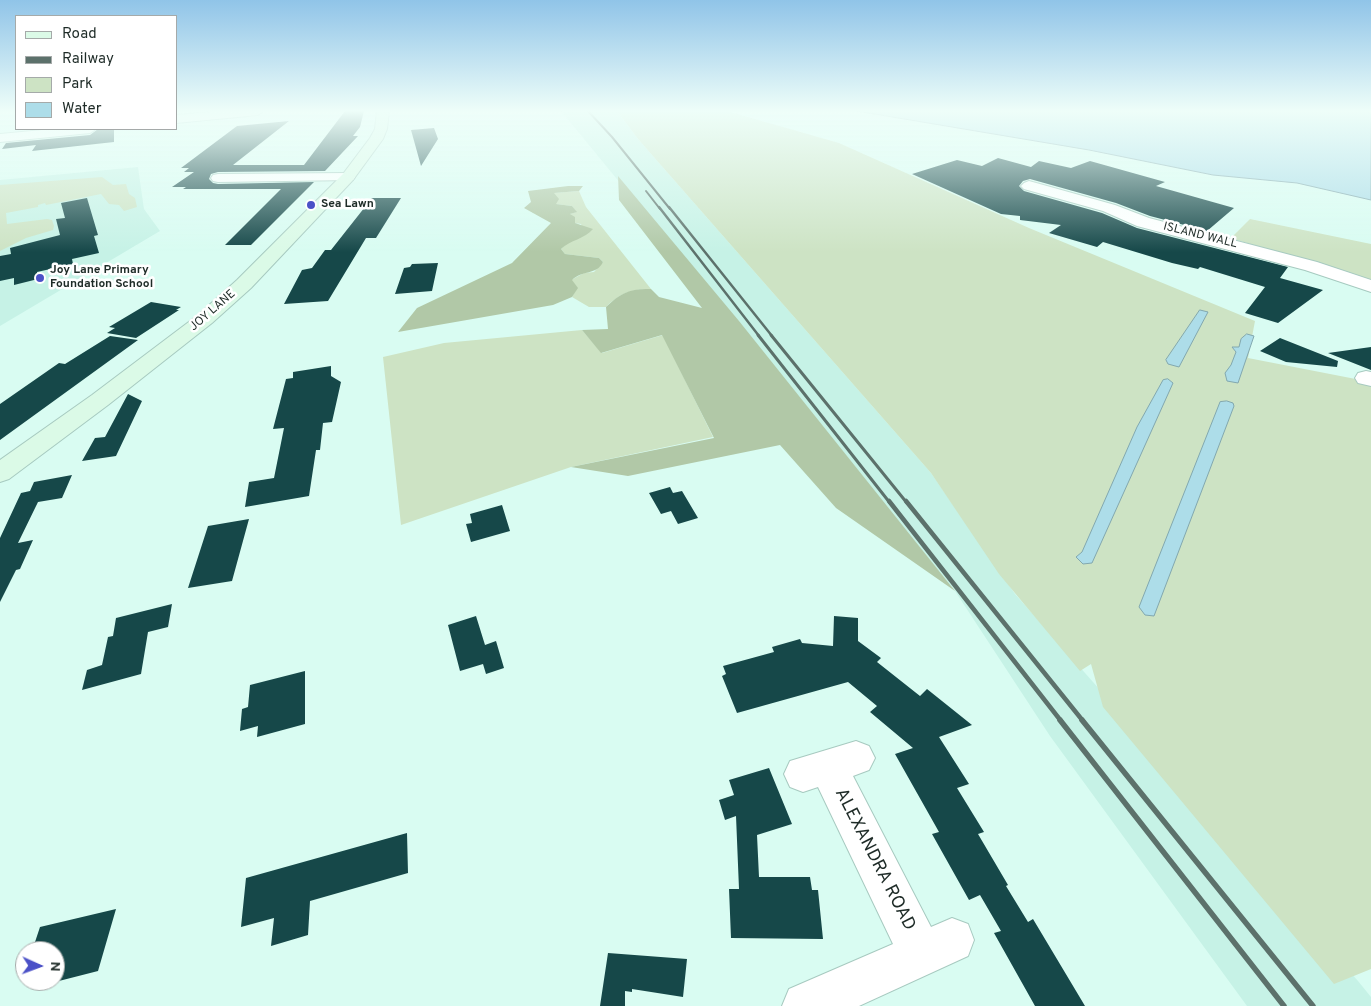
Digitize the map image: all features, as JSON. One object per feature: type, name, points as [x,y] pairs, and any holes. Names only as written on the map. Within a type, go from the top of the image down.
[{"type":"street","name":"JOY LANE","points":[[0,473],[100,400],[205,319],[244,284],[348,177],[362,158]]},
{"type":"street","points":[[219,177],[348,177]]},
{"type":"street","name":"ISLAND WALL","points":[[1029,186],[1109,208],[1143,222],[1311,266],[1371,286]]},
{"type":"street","name":"ALEXANDRA ROAD","points":[[806,1006],[937,947],[829,766]]},
{"type":"shaded area","points":[[600,158],[655,158],[931,473],[1015,594],[1358,981],[1371,997],[1371,1006],[1247,1006],[1050,736],[955,591]]},
{"type":"shaded area","name":"Joy Lane Primary Foundation School","points":[[138,167],[144,209],[160,231],[0,326],[0,180]]},
{"type":"shaded area","points":[[618,176],[739,321],[955,591],[836,508],[780,445],[628,476],[571,467],[714,438],[662,335],[601,353],[582,330],[608,329],[606,307],[626,292],[638,289],[651,289],[659,297],[702,308],[619,200]]},
{"type":"shaded area","points":[[583,186],[579,191],[554,193],[559,199],[556,204],[572,206],[577,212],[570,214],[575,217],[575,223],[593,229],[561,249],[565,254],[599,258],[603,262],[597,269],[572,280],[578,288],[572,297],[553,305],[398,332],[417,308],[512,263],[551,223],[524,208],[531,202],[528,191]]},
{"type":"green space","points":[[655,158],[872,158],[1029,228],[1255,321],[1248,358],[1371,382],[1371,969],[1334,984],[1103,707],[1091,664],[1080,671],[999,574],[931,473]]},
{"type":"green space","points":[[102,177],[113,185],[126,184],[129,194],[135,198],[137,207],[124,211],[119,205],[109,204],[101,194],[46,205],[45,203],[38,205],[38,207],[6,213],[7,224],[47,219],[52,220],[54,226],[53,230],[26,238],[0,251],[0,185]]},
{"type":"green space","points":[[579,191],[586,207],[651,289],[626,293],[606,307],[589,307],[572,297],[577,288],[571,280],[584,273],[594,272],[603,262],[599,258],[565,254],[561,249],[568,242],[585,235],[581,224],[574,223],[570,214],[576,212],[572,206],[555,204],[553,193]]},
{"type":"green space","points":[[1250,219],[1371,244],[1371,283],[1231,238]]},
{"type":"green space","points":[[582,330],[602,353],[663,335],[713,437],[571,467],[401,525],[383,357],[444,343]]},
{"type":"water","points":[[1128,158],[1371,158],[1371,200],[1297,183],[1213,175]]},
{"type":"water","points":[[1200,310],[1208,312],[1179,367],[1168,364],[1166,360]]},
{"type":"water","points":[[1247,334],[1254,336],[1238,383],[1227,381],[1225,373],[1231,365],[1236,352],[1232,347],[1239,347],[1241,339]]},
{"type":"water","points":[[1168,379],[1173,383],[1092,563],[1083,564],[1076,557],[1082,552],[1137,427],[1163,380]]},
{"type":"water","points":[[1227,401],[1233,403],[1234,406],[1154,616],[1145,615],[1139,607],[1220,402]]},
{"type":"building","points":[[194,158],[242,158],[233,165],[304,165],[309,158],[337,158],[325,171],[218,172],[211,174],[209,179],[213,183],[218,184],[314,182],[251,245],[225,245],[281,189],[183,189],[186,187],[172,187],[194,172],[184,172],[189,168],[181,168]]},
{"type":"building","points":[[419,158],[426,158],[421,166]]},
{"type":"building","points":[[998,158],[1031,167],[1039,161],[1071,168],[1090,161],[1165,182],[1156,186],[1234,208],[1207,231],[1150,216],[1116,203],[1030,179],[1023,181],[1019,186],[1024,191],[1102,213],[1137,228],[1288,267],[1280,278],[1323,290],[1278,323],[1245,313],[1265,287],[1200,267],[1198,269],[1172,263],[1103,242],[1097,247],[1049,233],[1061,225],[1020,220],[1020,216],[1001,214],[912,174],[957,160],[982,166]]},
{"type":"building","points":[[87,198],[98,235],[94,236],[99,253],[72,259],[73,264],[37,272],[38,279],[14,285],[14,278],[0,281],[0,256],[11,254],[10,248],[60,235],[56,219],[65,218],[61,203]]},
{"type":"building","points":[[372,198],[401,198],[376,238],[366,238],[328,301],[284,304],[302,270],[312,268],[325,250],[331,250]]},
{"type":"building","points":[[438,263],[432,291],[395,294],[404,268],[410,267],[412,264]]},
{"type":"building","points":[[151,302],[181,307],[136,338],[107,333],[115,328],[109,327]]},
{"type":"building","points":[[110,336],[138,340],[0,440],[0,404],[59,363],[65,364]]},
{"type":"building","points":[[1280,338],[1338,361],[1337,367],[1286,362],[1260,351]]},
{"type":"building","points":[[1371,347],[1371,370],[1328,353]]},
{"type":"building","points":[[331,366],[331,376],[341,382],[332,422],[323,423],[320,450],[316,450],[309,496],[245,507],[249,482],[274,478],[284,428],[273,429],[286,379],[293,378],[293,372]]},
{"type":"building","points":[[128,394],[142,401],[116,456],[82,461],[95,438],[105,437]]},
{"type":"building","points":[[72,475],[62,498],[38,502],[18,543],[33,540],[20,569],[16,570],[0,602],[0,538],[21,493],[30,491],[34,482]]},
{"type":"building","points":[[670,487],[673,493],[682,491],[698,518],[678,524],[671,511],[661,514],[649,493]]},
{"type":"building","points":[[502,505],[510,531],[471,542],[466,524],[472,523],[470,514]]},
{"type":"building","points":[[249,519],[232,581],[188,588],[208,526]]},
{"type":"building","points":[[172,604],[168,627],[148,632],[141,674],[82,690],[87,670],[102,665],[108,637],[113,636],[116,618]]},
{"type":"building","points":[[476,616],[485,645],[496,641],[504,668],[486,674],[483,664],[460,671],[448,625]]},
{"type":"building","points":[[834,616],[858,618],[858,641],[881,658],[877,662],[920,696],[927,689],[972,725],[939,737],[969,784],[957,788],[984,832],[978,834],[1008,885],[1006,886],[1028,922],[1033,919],[1085,1006],[1035,1006],[994,933],[1001,931],[980,895],[969,900],[932,834],[939,832],[895,754],[913,748],[870,712],[877,706],[848,682],[737,713],[722,676],[726,674],[723,666],[774,652],[772,647],[800,639],[802,643],[833,646]]},
{"type":"building","points":[[305,671],[305,724],[257,737],[258,726],[240,731],[242,709],[248,707],[250,685]]},
{"type":"building","points":[[769,768],[792,824],[757,835],[759,877],[810,877],[812,890],[818,890],[823,939],[731,938],[729,889],[739,889],[736,816],[725,820],[719,800],[734,795],[729,780]]},
{"type":"building","points":[[407,833],[408,873],[310,901],[308,935],[271,946],[274,918],[241,927],[246,878]]},
{"type":"building","points":[[116,909],[98,971],[65,979],[65,941],[35,941],[40,927]]},
{"type":"building","points":[[608,953],[687,959],[683,997],[632,989],[632,992],[625,991],[625,1006],[600,1006]]},
{"type":"railway","points":[[629,158],[670,209]]},
{"type":"railway","points":[[646,191],[660,209]]},
{"type":"railway","points":[[659,207],[759,336]]},
{"type":"railway","points":[[669,207],[772,336]]},
{"type":"railway","points":[[758,335],[890,503]]},
{"type":"railway","points":[[771,335],[907,503]]},
{"type":"railway","points":[[889,501],[1061,721]]},
{"type":"railway","points":[[906,501],[1083,721]]},
{"type":"railway","points":[[1060,720],[1284,1006]]},
{"type":"railway","points":[[1082,720],[1313,1006]]},
{"type":"place","name":"Sea Lawn","points":[[311,205]]},
{"type":"place","name":"Joy Lane Primary Foundation School","points":[[40,278]]}]
